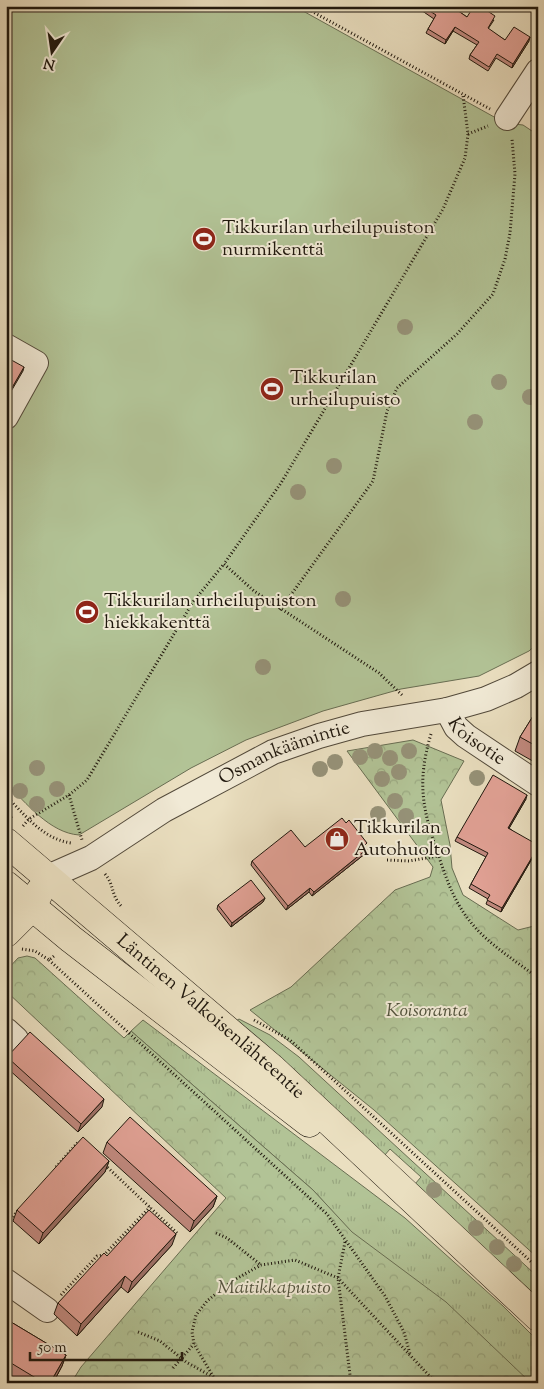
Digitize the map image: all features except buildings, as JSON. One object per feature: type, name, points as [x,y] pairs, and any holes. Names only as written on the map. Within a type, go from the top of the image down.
[{"type":"main road","name":"Läntinen Valkoisenlähteentie","points":[[6,842],[273,1069],[538,1317]]},
{"type":"main road","points":[[6,933],[14,895],[48,877]]},
{"type":"main road","name":"Läntinen Valkoisenlähteentie","points":[[14,895],[276,1099],[409,1196]]},
{"type":"street","points":[[507,118],[538,71]]},
{"type":"street","points":[[6,346],[36,363],[6,417]]},
{"type":"street","name":"Osmankäämintie","points":[[48,877],[87,849],[164,810],[236,769],[273,752],[362,724],[447,710],[486,699],[516,686],[538,673]]},
{"type":"street","name":"Koisotie","points":[[447,710],[456,727],[466,736],[538,784]]},
{"type":"street","points":[[6,1281],[47,1310]]},
{"type":"path","points":[[280,610],[373,481],[387,412],[397,388],[457,334],[493,294],[506,259],[514,184],[514,145],[507,118],[302,6]]},
{"type":"path","points":[[29,819],[69,795],[87,780],[193,602],[224,564],[280,483],[443,209],[465,158],[468,134],[463,94]]},
{"type":"path","points":[[224,564],[254,591],[280,610],[379,673],[404,696]]},
{"type":"path","points":[[431,733],[423,767],[422,790],[425,814],[450,888],[460,908],[474,926],[489,941],[538,978]]},
{"type":"path","points":[[69,795],[87,849],[111,881],[114,898],[126,911]]},
{"type":"path","points":[[6,796],[53,839],[78,843],[87,849]]},
{"type":"path","points":[[387,860],[409,861],[439,856]]},
{"type":"path","points":[[49,960],[306,1192],[327,1214],[385,1296],[404,1332],[410,1354]]},
{"type":"path","points":[[246,1015],[290,1040],[538,1268]]},
{"type":"path","points":[[54,1169],[79,1141],[86,1148]]},
{"type":"path","points":[[100,1161],[177,1233]]},
{"type":"path","points":[[6,1225],[23,1204]]},
{"type":"path","points":[[47,1310],[97,1256],[104,1255],[150,1207]]},
{"type":"path","points":[[216,1233],[227,1238],[261,1264]]},
{"type":"path","points":[[346,1242],[338,1278],[351,1383]]},
{"type":"path","points":[[217,1383],[194,1344],[192,1332],[196,1315],[207,1301],[232,1281],[261,1264],[295,1260],[338,1278],[436,1383]]},
{"type":"path","points":[[138,1332],[160,1341],[181,1358],[213,1377]]},
{"type":"path","points":[[173,1368],[194,1344]]},
{"type":"green space","name":"Tikkurilan urheilupuisto","points":[[6,6],[294,6],[505,123],[523,125],[538,135],[538,643],[529,651],[479,676],[401,689],[323,711],[246,740],[191,768],[79,835],[68,833],[48,823],[30,808],[6,783]]},
{"type":"green space","name":"Koisoranta","points":[[413,740],[464,761],[441,800],[450,845],[452,868],[463,895],[518,930],[538,925],[538,1258],[374,1110],[250,1010],[291,987],[395,890],[430,877],[433,867],[347,751]]},
{"type":"green space","name":"Maitikkapuisto","points":[[27,956],[35,958],[124,1038],[131,1031],[313,1190],[352,1232],[446,1302],[531,1383],[71,1383],[81,1367],[226,1198],[6,991],[6,971],[18,958]]},
{"type":"green space","points":[[239,1019],[270,1035],[299,1057],[538,1277],[538,1299],[415,1184],[421,1177],[390,1149],[384,1156],[236,1021]]},
{"type":"green space","points":[[143,1020],[405,1218],[503,1306],[538,1341],[538,1383],[489,1383],[313,1190],[131,1031]]},
{"type":"place","name":"Tikkurilan urheilupuiston nurmikenttä","points":[[204,239]]},
{"type":"place","name":"Tikkurilan urheilupuisto","points":[[272,389]]},
{"type":"place","name":"Tikkurilan urheilupuiston hiekkakenttä","points":[[87,612]]},
{"type":"place","name":"Tikkurilan Autohuolto","points":[[337,839]]}]
